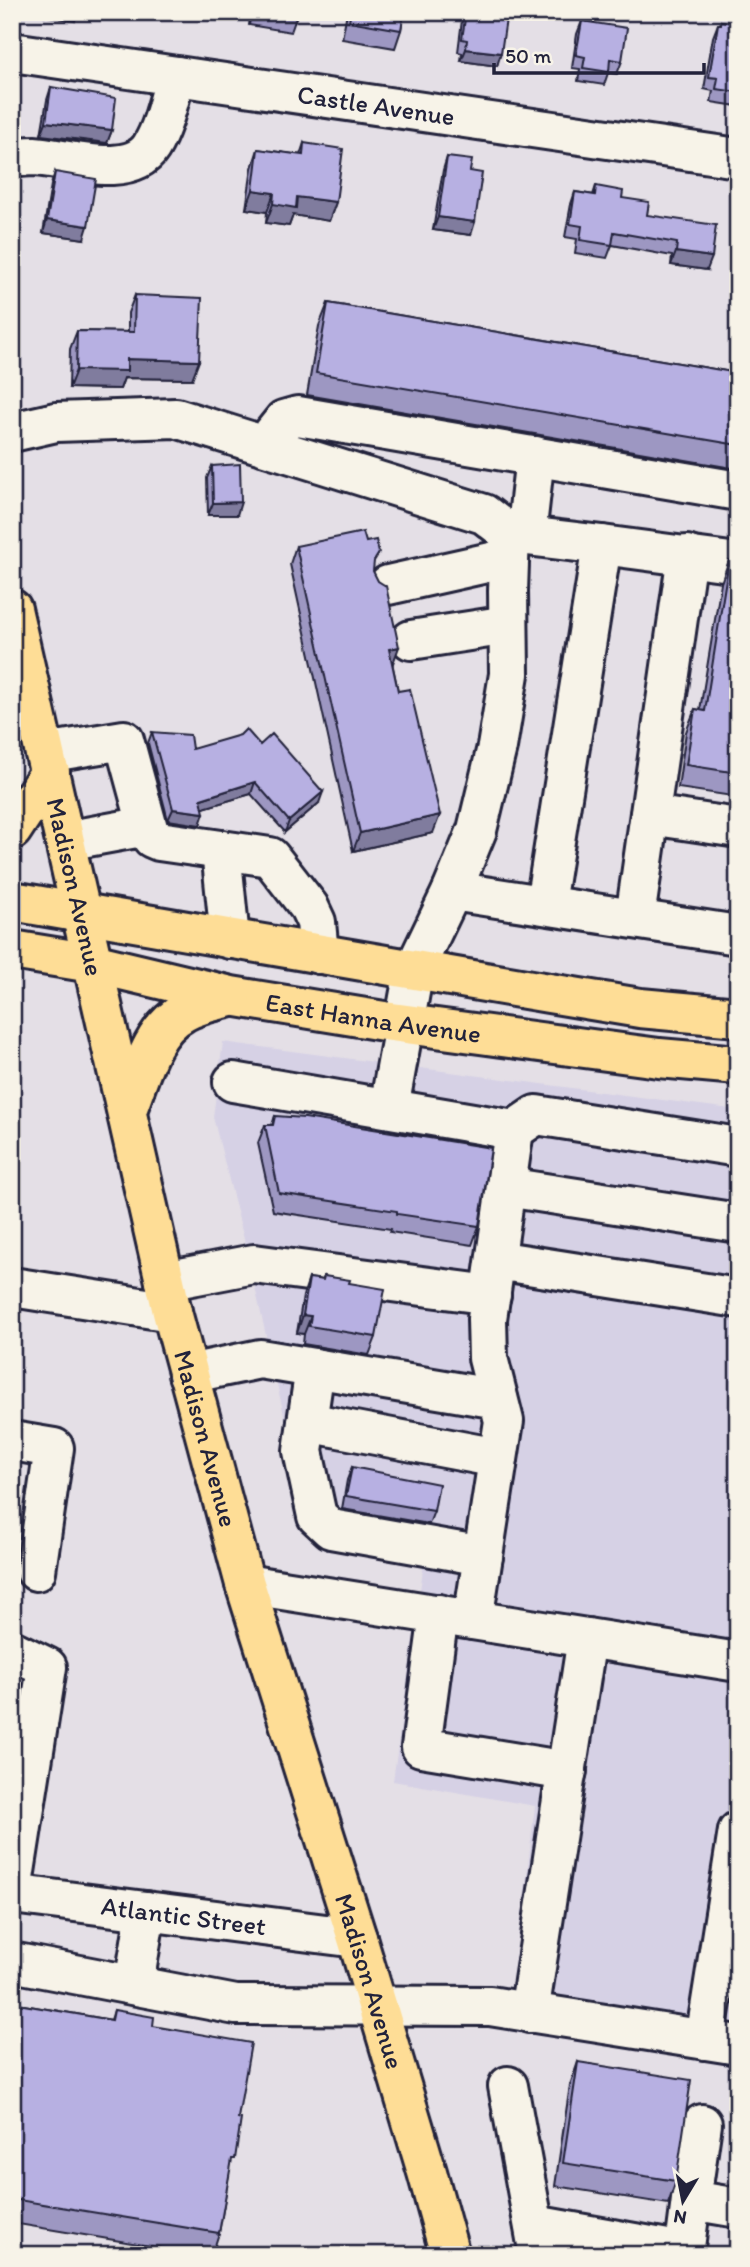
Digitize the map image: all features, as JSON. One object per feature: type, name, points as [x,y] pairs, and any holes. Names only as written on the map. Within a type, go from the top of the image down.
[{"type":"main road","name":"Madison Avenue","points":[[12,609],[188,1374],[245,1584],[357,1938],[450,2255]]},
{"type":"main road","points":[[12,830],[47,763]]},
{"type":"main road","name":"East Hanna Avenue","points":[[12,901],[640,1007],[738,1017]]},
{"type":"main road","name":"East Hanna Avenue","points":[[12,950],[92,963],[231,996],[405,1024],[659,1058],[738,1065]]},
{"type":"main road","points":[[127,1110],[155,1041],[164,1029],[183,1012],[231,996]]},
{"type":"street","name":"Castle Avenue","points":[[12,52],[738,158]]},
{"type":"street","points":[[12,158],[31,156],[113,165],[128,164],[140,159],[150,149],[160,130],[176,76]]},
{"type":"street","points":[[264,445],[284,421],[298,416],[738,491]]},
{"type":"street","points":[[12,432],[55,422],[176,418],[484,514],[515,542]]},
{"type":"street","points":[[389,1108],[415,970],[477,830],[497,747],[509,674],[508,625],[515,542],[535,456]]},
{"type":"street","points":[[388,585],[515,542],[602,545],[738,563]]},
{"type":"street","points":[[545,904],[602,545]]},
{"type":"street","points":[[635,918],[687,555]]},
{"type":"street","points":[[411,640],[508,625]]},
{"type":"street","points":[[47,763],[124,740],[152,838],[270,857],[309,907],[316,922],[319,954]]},
{"type":"street","points":[[650,815],[738,828]]},
{"type":"street","points":[[65,841],[147,826]]},
{"type":"street","points":[[221,850],[230,939]]},
{"type":"street","points":[[452,891],[635,918],[737,927]]},
{"type":"street","points":[[233,1082],[514,1130],[536,1115],[738,1147]]},
{"type":"street","points":[[514,1130],[487,1319],[488,1358],[504,1421],[483,1556],[456,1617],[421,1747],[566,1771]]},
{"type":"street","points":[[506,1187],[738,1223]]},
{"type":"street","points":[[12,1287],[169,1296],[254,1264],[493,1277],[738,1298]]},
{"type":"street","points":[[188,1374],[260,1359],[498,1398]]},
{"type":"street","points":[[316,1368],[303,1451],[317,1516],[331,1529],[483,1556]]},
{"type":"street","points":[[307,1422],[498,1458]]},
{"type":"street","points":[[12,1441],[54,1448],[36,1571]]},
{"type":"street","points":[[245,1584],[738,1661]]},
{"type":"street","points":[[529,2013],[587,1638]]},
{"type":"street","points":[[12,1650],[47,1667],[12,1892]]},
{"type":"street","points":[[12,1962],[236,2005],[490,2006],[721,2043],[738,1831]]},
{"type":"street","name":"Atlantic Street","points":[[12,1892],[357,1938]]},
{"type":"street","points":[[134,1985],[146,1911]]},
{"type":"street","points":[[508,2086],[536,2240],[684,2253],[702,2124]]},
{"type":"street","points":[[691,2200],[738,2208]]},
{"type":"shaded area","points":[[223,1042],[738,1110],[738,2067],[509,2031],[535,1806],[393,1781],[425,1555],[311,1534],[245,1243],[213,1117]]},
{"type":"building","points":[[351,12],[404,12],[401,30],[349,21]]},
{"type":"building","points":[[466,12],[507,12],[501,53],[466,49],[467,40],[462,39]]},
{"type":"building","points":[[582,21],[627,28],[622,61],[610,59],[609,72],[583,68],[585,57],[576,55]]},
{"type":"building","points":[[721,21],[738,24],[738,92],[716,89],[718,78],[709,77],[718,24],[721,24]]},
{"type":"building","points":[[51,87],[116,98],[112,130],[46,122]]},
{"type":"building","points":[[304,143],[343,149],[336,202],[297,197],[296,208],[273,204],[274,193],[253,190],[258,149],[303,155]]},
{"type":"building","points":[[447,157],[472,160],[470,171],[482,173],[475,222],[438,217]]},
{"type":"building","points":[[55,172],[96,179],[88,226],[47,220]]},
{"type":"building","points":[[596,186],[623,191],[622,198],[649,202],[647,215],[716,225],[712,257],[676,252],[677,243],[614,232],[612,245],[580,240],[582,226],[570,224],[575,192],[595,195]]},
{"type":"building","points":[[135,295],[202,298],[199,361],[127,359],[127,371],[76,370],[77,331],[134,332]]},
{"type":"building","points":[[328,303],[738,373],[738,445],[316,373]]},
{"type":"building","points":[[240,464],[241,502],[213,503],[212,466]]},
{"type":"building","points":[[363,532],[366,542],[376,540],[379,553],[374,561],[373,571],[378,581],[386,586],[399,647],[389,649],[398,691],[410,689],[440,815],[360,833],[296,546]]},
{"type":"building","points":[[729,560],[738,560],[738,773],[686,765],[695,709],[705,711]]},
{"type":"building","points":[[246,729],[260,745],[272,734],[323,792],[289,821],[255,782],[201,799],[204,813],[173,809],[152,732],[190,735],[192,749],[240,735]]},
{"type":"building","points":[[275,1116],[305,1118],[491,1148],[479,1226],[279,1193],[265,1125],[273,1125]]},
{"type":"building","points":[[324,1276],[385,1289],[376,1337],[309,1326],[311,1316],[303,1315],[309,1278],[323,1280]]},
{"type":"building","points":[[352,1467],[439,1484],[434,1511],[346,1496]]},
{"type":"building","points":[[12,2003],[112,2020],[114,2010],[154,2017],[153,2026],[251,2043],[238,2118],[241,2119],[235,2159],[232,2159],[219,2233],[12,2199]]},
{"type":"building","points":[[578,2062],[691,2080],[676,2181],[563,2163]]}]
